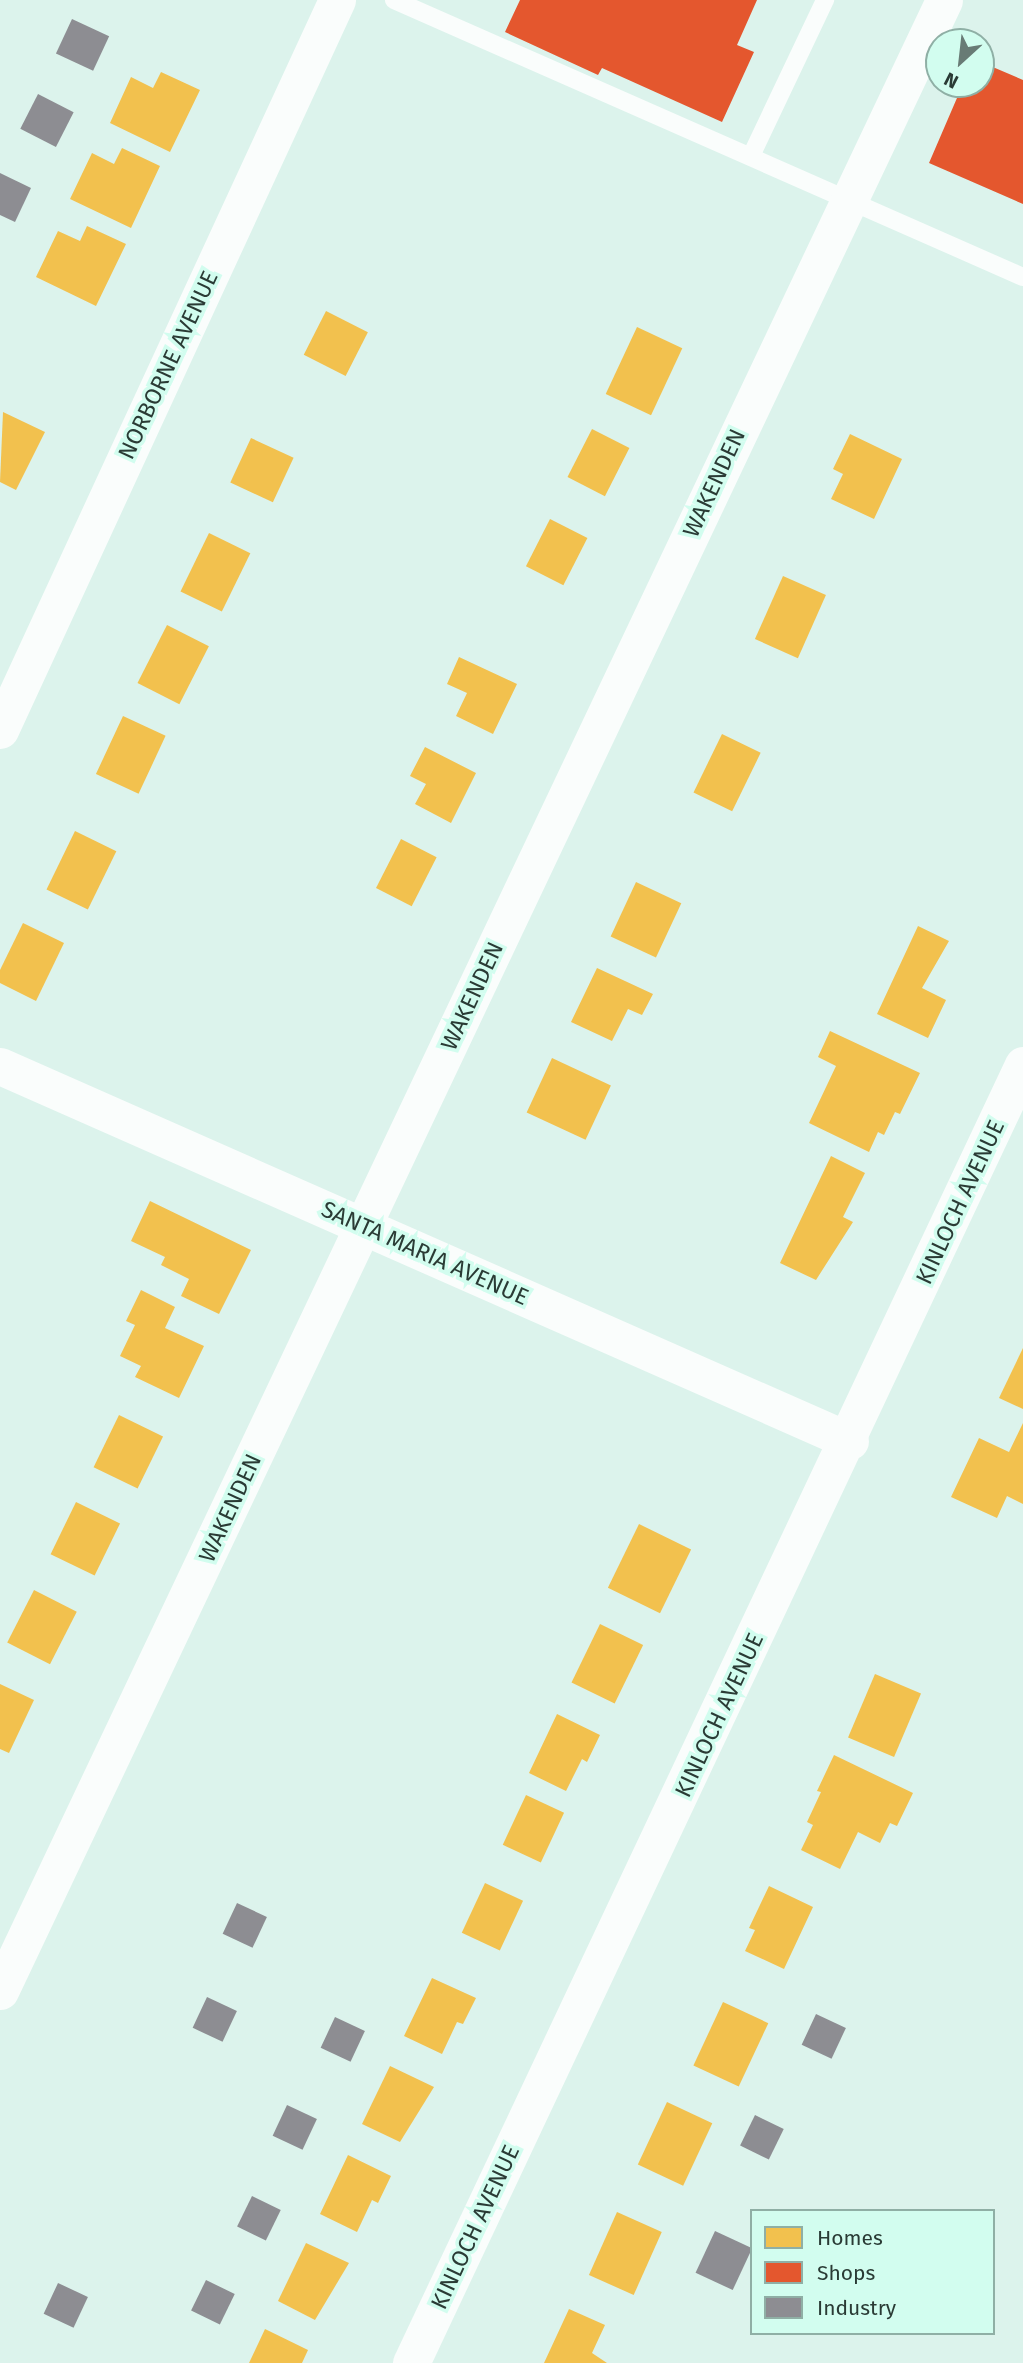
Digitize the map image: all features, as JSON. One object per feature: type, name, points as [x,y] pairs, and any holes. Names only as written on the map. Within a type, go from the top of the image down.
[{"type":"street","name":"NORBORNE AVENUE","points":[[0,730],[337,0]]},
{"type":"street","name":"WAKENDEN","points":[[0,1991],[944,0]]},
{"type":"street","name":"KINLOCH AVENUE","points":[[411,2363],[850,1441],[1023,1065]]},
{"type":"street","name":"SANTA MARIA AVENUE","points":[[0,1066],[850,1441]]},
{"type":"lane","points":[[394,0],[1023,277]]},
{"type":"lane","points":[[751,156],[825,0]]},
{"type":"building: Homes","points":[[161,72],[200,90],[170,152],[110,123],[131,77],[153,88]]},
{"type":"building: Homes","points":[[122,148],[160,166],[131,228],[70,199],[92,153],[114,164]]},
{"type":"building: Homes","points":[[87,226],[126,244],[96,306],[36,277],[58,231],[80,241]]},
{"type":"building: Homes","points":[[326,311],[368,332],[346,376],[304,355]]},
{"type":"building: Homes","points":[[637,327],[682,348],[651,415],[606,394]]},
{"type":"building: Homes","points":[[3,412],[45,432],[16,490],[0,482]]},
{"type":"building: Homes","points":[[592,429],[629,448],[605,496],[567,477]]},
{"type":"building: Homes","points":[[850,434],[902,459],[874,519],[831,499],[843,474],[833,469]]},
{"type":"building: Homes","points":[[251,438],[294,458],[273,502],[230,482]]},
{"type":"building: Homes","points":[[550,519],[587,538],[563,585],[526,566]]},
{"type":"building: Homes","points":[[209,533],[250,553],[222,612],[181,591]]},
{"type":"building: Homes","points":[[783,576],[826,595],[798,658],[755,639]]},
{"type":"building: Homes","points":[[167,625],[209,646],[179,704],[137,683]]},
{"type":"building: Homes","points":[[459,657],[517,684],[493,734],[456,716],[467,693],[447,684]]},
{"type":"building: Homes","points":[[123,716],[166,736],[139,794],[96,774]]},
{"type":"building: Homes","points":[[722,734],[761,753],[732,811],[694,792]]},
{"type":"building: Homes","points":[[425,747],[476,773],[451,823],[415,804],[426,784],[410,776]]},
{"type":"building: Homes","points":[[75,831],[116,851],[88,910],[47,889]]},
{"type":"building: Homes","points":[[401,839],[437,857],[412,906],[376,888]]},
{"type":"building: Homes","points":[[636,882],[681,903],[656,958],[611,936]]},
{"type":"building: Homes","points":[[23,923],[64,943],[36,1001],[0,983],[0,970]]},
{"type":"building: Homes","points":[[918,926],[949,941],[922,988],[946,1000],[928,1038],[877,1014]]},
{"type":"building: Homes","points":[[597,968],[653,994],[642,1015],[628,1009],[612,1041],[571,1022]]},
{"type":"building: Homes","points":[[830,1031],[920,1073],[900,1114],[895,1112],[884,1135],[878,1132],[869,1152],[809,1123],[836,1066],[818,1057]]},
{"type":"building: Homes","points":[[552,1058],[611,1085],[586,1140],[527,1112]]},
{"type":"building: Homes","points":[[831,1156],[865,1173],[843,1217],[853,1222],[816,1280],[780,1263]]},
{"type":"building: Homes","points":[[150,1201],[251,1250],[219,1314],[181,1296],[189,1279],[161,1265],[165,1257],[131,1241]]},
{"type":"building: Homes","points":[[141,1290],[175,1307],[165,1328],[204,1346],[179,1398],[135,1377],[141,1366],[120,1356],[135,1325],[126,1321]]},
{"type":"building: Homes","points":[[1023,1348],[1023,1409],[999,1398]]},
{"type":"building: Homes","points":[[119,1415],[163,1436],[138,1489],[94,1467]]},
{"type":"building: Homes","points":[[1023,1423],[1023,1504],[1007,1496],[997,1518],[951,1497],[979,1438],[1009,1452]]},
{"type":"building: Homes","points":[[76,1502],[120,1523],[95,1576],[51,1554]]},
{"type":"building: Homes","points":[[639,1524],[691,1549],[660,1613],[608,1588]]},
{"type":"building: Homes","points":[[34,1590],[77,1612],[50,1664],[7,1643]]},
{"type":"building: Homes","points":[[600,1624],[643,1645],[615,1703],[572,1682]]},
{"type":"building: Homes","points":[[875,1674],[921,1694],[894,1757],[848,1738]]},
{"type":"building: Homes","points":[[0,1684],[34,1700],[9,1753],[0,1749]]},
{"type":"building: Homes","points":[[557,1714],[600,1735],[587,1762],[582,1759],[566,1791],[529,1773]]},
{"type":"building: Homes","points":[[834,1755],[913,1793],[897,1826],[890,1823],[880,1843],[858,1832],[840,1869],[801,1850],[813,1825],[807,1822],[821,1792],[817,1791]]},
{"type":"building: Homes","points":[[526,1795],[564,1813],[541,1863],[503,1845]]},
{"type":"building: Homes","points":[[485,1883],[523,1901],[500,1951],[462,1933]]},
{"type":"building: Homes","points":[[769,1886],[813,1907],[784,1969],[745,1951],[755,1930],[749,1928]]},
{"type":"building: Homes","points":[[432,1978],[476,1998],[463,2024],[457,2022],[442,2054],[404,2036]]},
{"type":"building: Homes","points":[[723,2002],[768,2023],[739,2087],[693,2065]]},
{"type":"building: Homes","points":[[390,2066],[434,2087],[400,2142],[362,2124]]},
{"type":"building: Homes","points":[[667,2102],[712,2123],[683,2186],[638,2165]]},
{"type":"building: Homes","points":[[348,2155],[391,2176],[378,2203],[372,2200],[357,2232],[320,2214]]},
{"type":"building: Homes","points":[[617,2212],[662,2232],[634,2295],[589,2275]]},
{"type":"building: Homes","points":[[306,2243],[349,2263],[315,2320],[278,2301]]},
{"type":"building: Homes","points":[[569,2309],[605,2325],[592,2353],[607,2363],[544,2363]]},
{"type":"building: Homes","points":[[265,2329],[308,2350],[302,2363],[249,2363]]},
{"type":"building: Shops","points":[[520,0],[757,0],[737,45],[754,52],[722,122],[602,68],[598,75],[505,32]]},
{"type":"building: Shops","points":[[995,68],[1023,80],[1023,204],[929,163],[957,98],[995,98]]},
{"type":"building: Industry","points":[[72,19],[109,36],[93,71],[56,53]]},
{"type":"building: Industry","points":[[38,94],[74,112],[56,147],[20,129]]},
{"type":"building: Industry","points":[[0,173],[31,188],[15,222],[0,215]]},
{"type":"building: Industry","points":[[237,1903],[267,1917],[253,1948],[223,1934]]},
{"type":"building: Industry","points":[[207,1997],[237,2011],[223,2042],[193,2028]]},
{"type":"building: Industry","points":[[816,2014],[846,2028],[832,2059],[802,2045]]},
{"type":"building: Industry","points":[[335,2017],[365,2031],[351,2062],[321,2048]]},
{"type":"building: Industry","points":[[287,2105],[317,2119],[303,2150],[273,2136]]},
{"type":"building: Industry","points":[[755,2115],[784,2129],[769,2160],[740,2146]]},
{"type":"building: Industry","points":[[252,2196],[281,2210],[266,2241],[237,2227]]},
{"type":"building: Industry","points":[[715,2231],[750,2247],[750,2253],[733,2290],[696,2273]]},
{"type":"building: Industry","points":[[206,2280],[235,2294],[220,2325],[191,2311]]},
{"type":"building: Industry","points":[[58,2283],[88,2297],[74,2328],[44,2314]]}]
